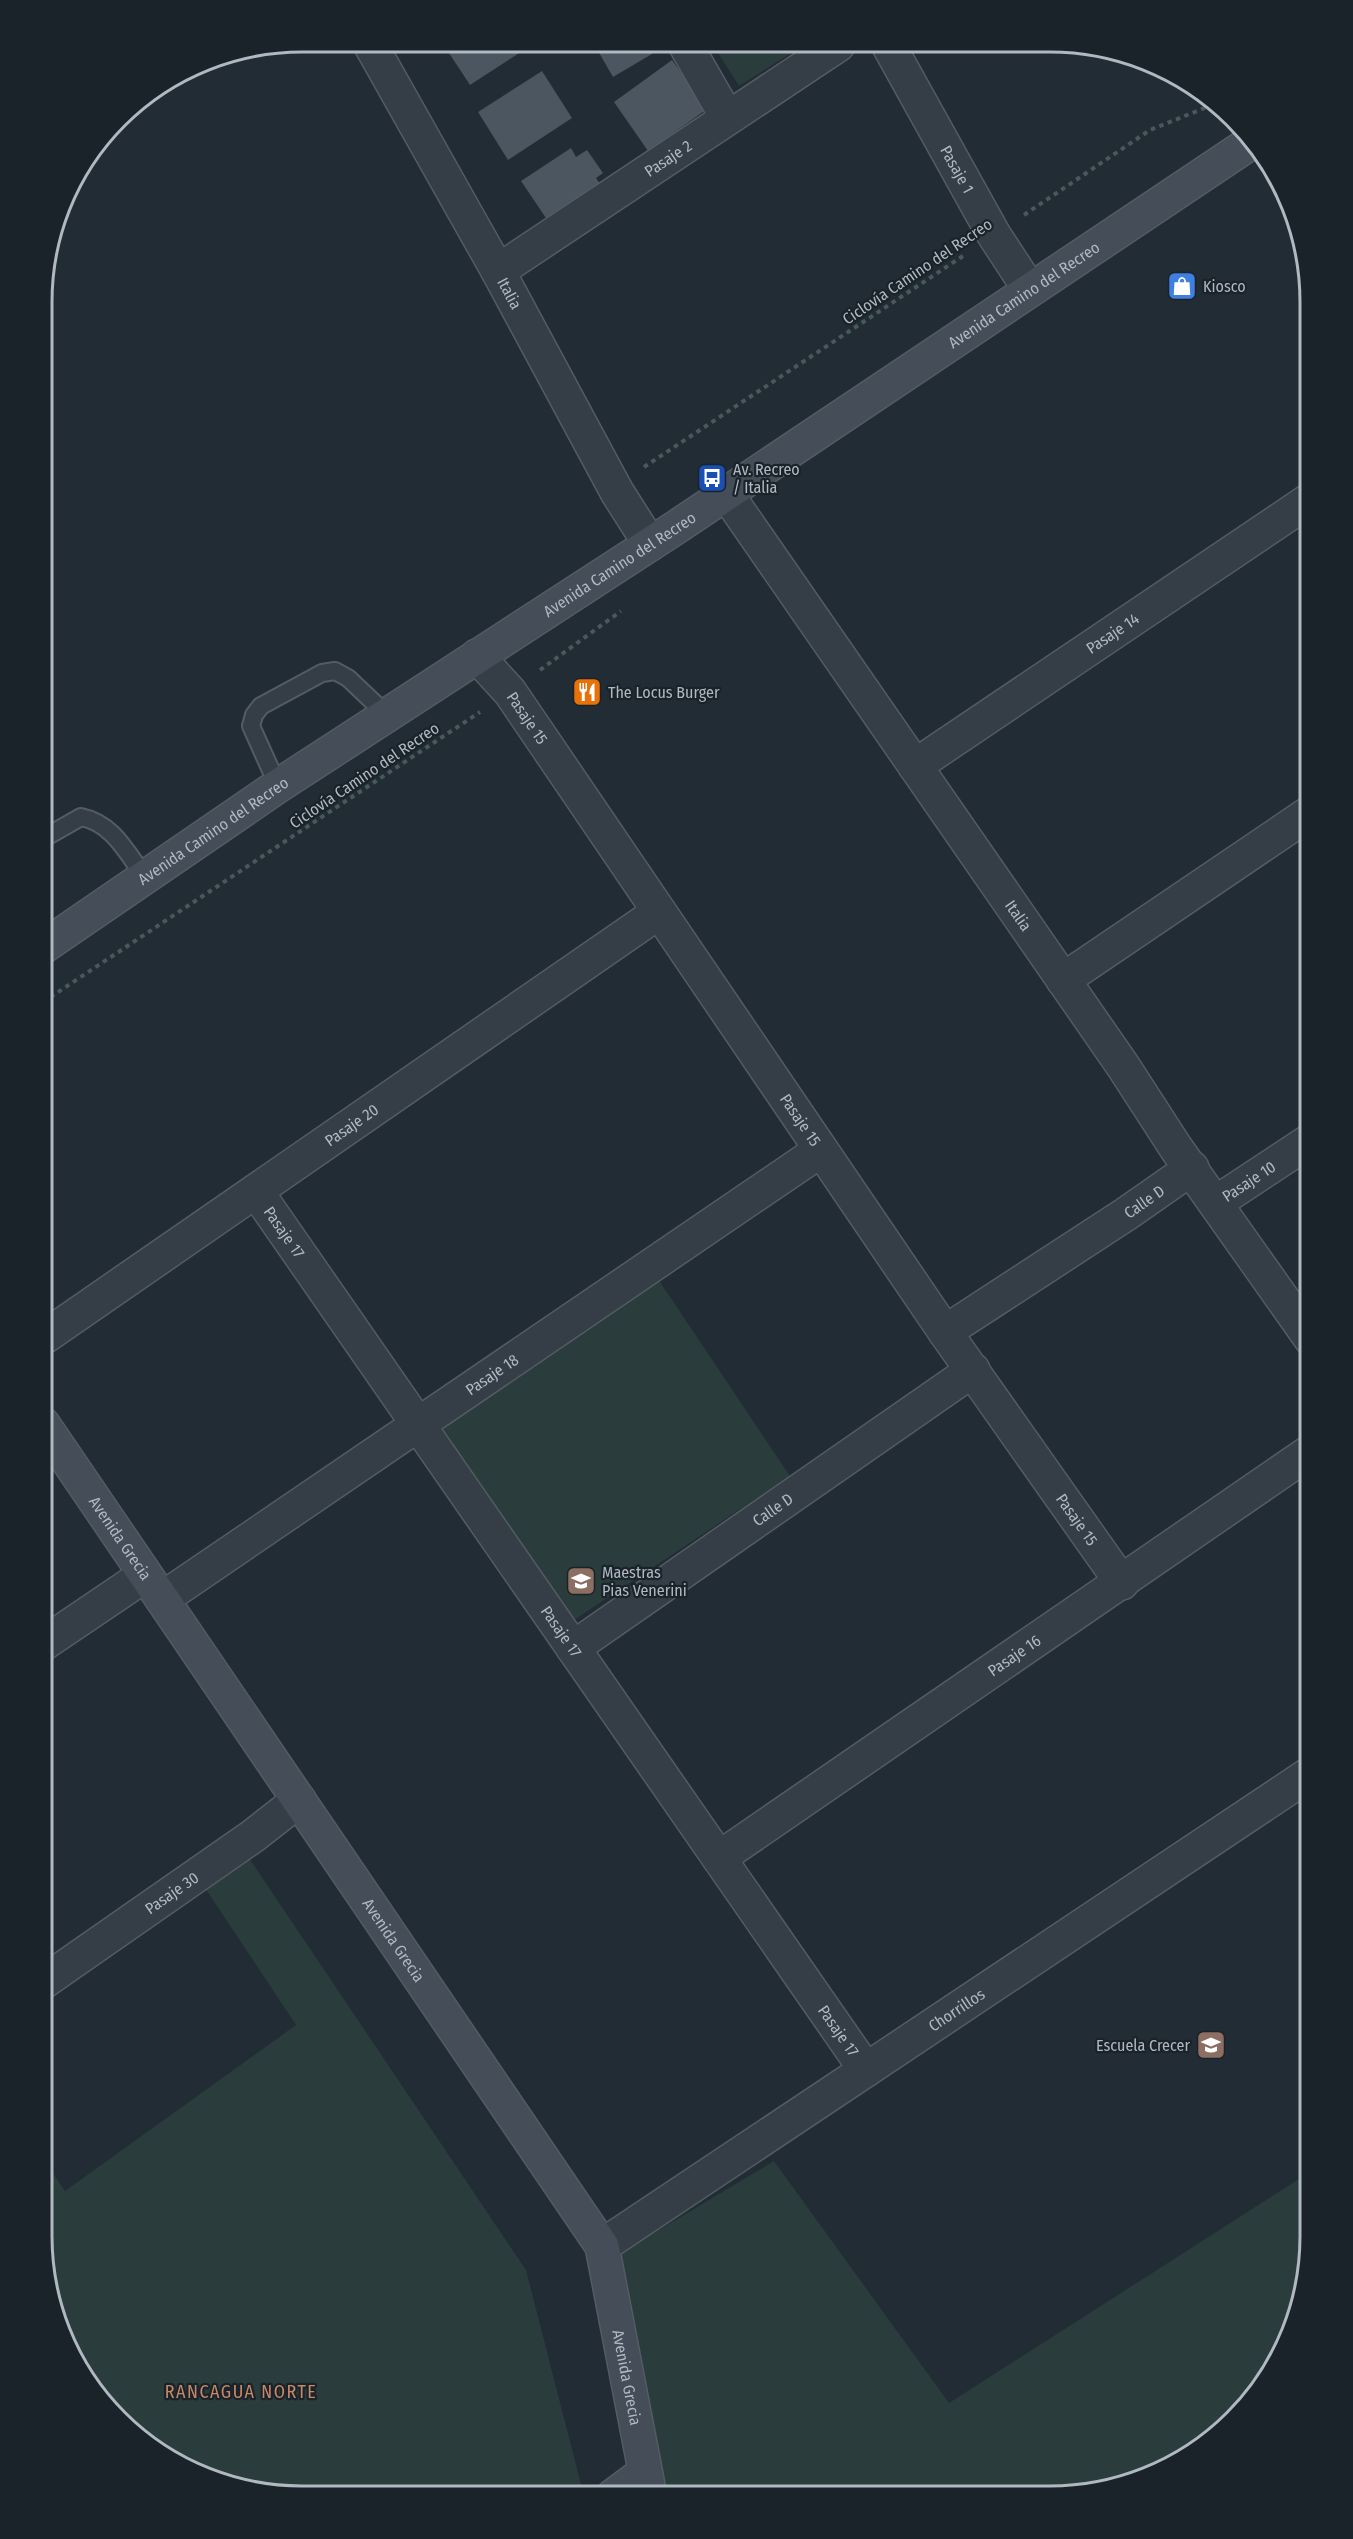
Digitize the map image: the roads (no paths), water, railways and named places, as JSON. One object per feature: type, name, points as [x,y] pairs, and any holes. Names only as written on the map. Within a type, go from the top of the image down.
[{"type":"street","name":"Italia","points":[[375,52],[498,271],[617,492],[650,544]]},
{"type":"street","points":[[690,52],[727,117]]},
{"type":"street","name":"Pasaje 2","points":[[498,271],[827,52]]},
{"type":"street","name":"Pasaje 1","points":[[892,52],[994,235],[1030,290]]},
{"type":"street","name":"Avenida Camino del Recreo","points":[[52,941],[278,786],[726,494],[1246,146]]},
{"type":"street","name":"Italia","points":[[726,494],[1300,1323]]},
{"type":"street","name":"Pasaje 14","points":[[915,766],[1300,506]]},
{"type":"street","name":"Pasaje 15","points":[[477,656],[510,692],[945,1332],[1122,1583]]},
{"type":"street","points":[[1063,980],[1300,819]]},
{"type":"street","name":"Pasaje 20","points":[[52,1332],[659,912]]},
{"type":"street","name":"Pasaje 10","points":[[1217,1202],[1300,1147]]},
{"type":"street","name":"Pasaje 18","points":[[52,1639],[154,1587],[419,1425],[820,1150]]},
{"type":"street","name":"Calle D","points":[[945,1332],[1126,1214],[1192,1168]]},
{"type":"street","name":"Pasaje 17","points":[[256,1191],[866,2070]]},
{"type":"street","name":"Calle D","points":[[573,1648],[973,1370]]},
{"type":"street","name":"Avenida Grecia","points":[[52,1437],[603,2246],[647,2485]]},
{"type":"street","name":"Pasaje 16","points":[[719,1858],[1300,1459]]},
{"type":"street","name":"Chorrillos","points":[[603,2246],[1300,1780]]},
{"type":"street","name":"Pasaje 30","points":[[52,1976],[253,1836],[298,1800]]},
{"type":"lane","points":[[278,786],[251,726],[254,715],[261,706],[322,673],[335,671],[348,678],[387,715]]},
{"type":"lane","points":[[52,832],[81,816],[95,819],[108,828],[144,876]]},
{"type":"place","name":"Kiosco","points":[[1182,286]]},
{"type":"place","name":"Av. Recreo / Italia","points":[[712,478]]},
{"type":"place","name":"The Locus Burger","points":[[587,692]]},
{"type":"place","name":"Maestras Pias Venerini","points":[[581,1581]]},
{"type":"place","name":"Escuela Crecer","points":[[1211,2045]]},
{"type":"district","name":"RANCAGUA NORTE","points":[[241,2392]]}]
